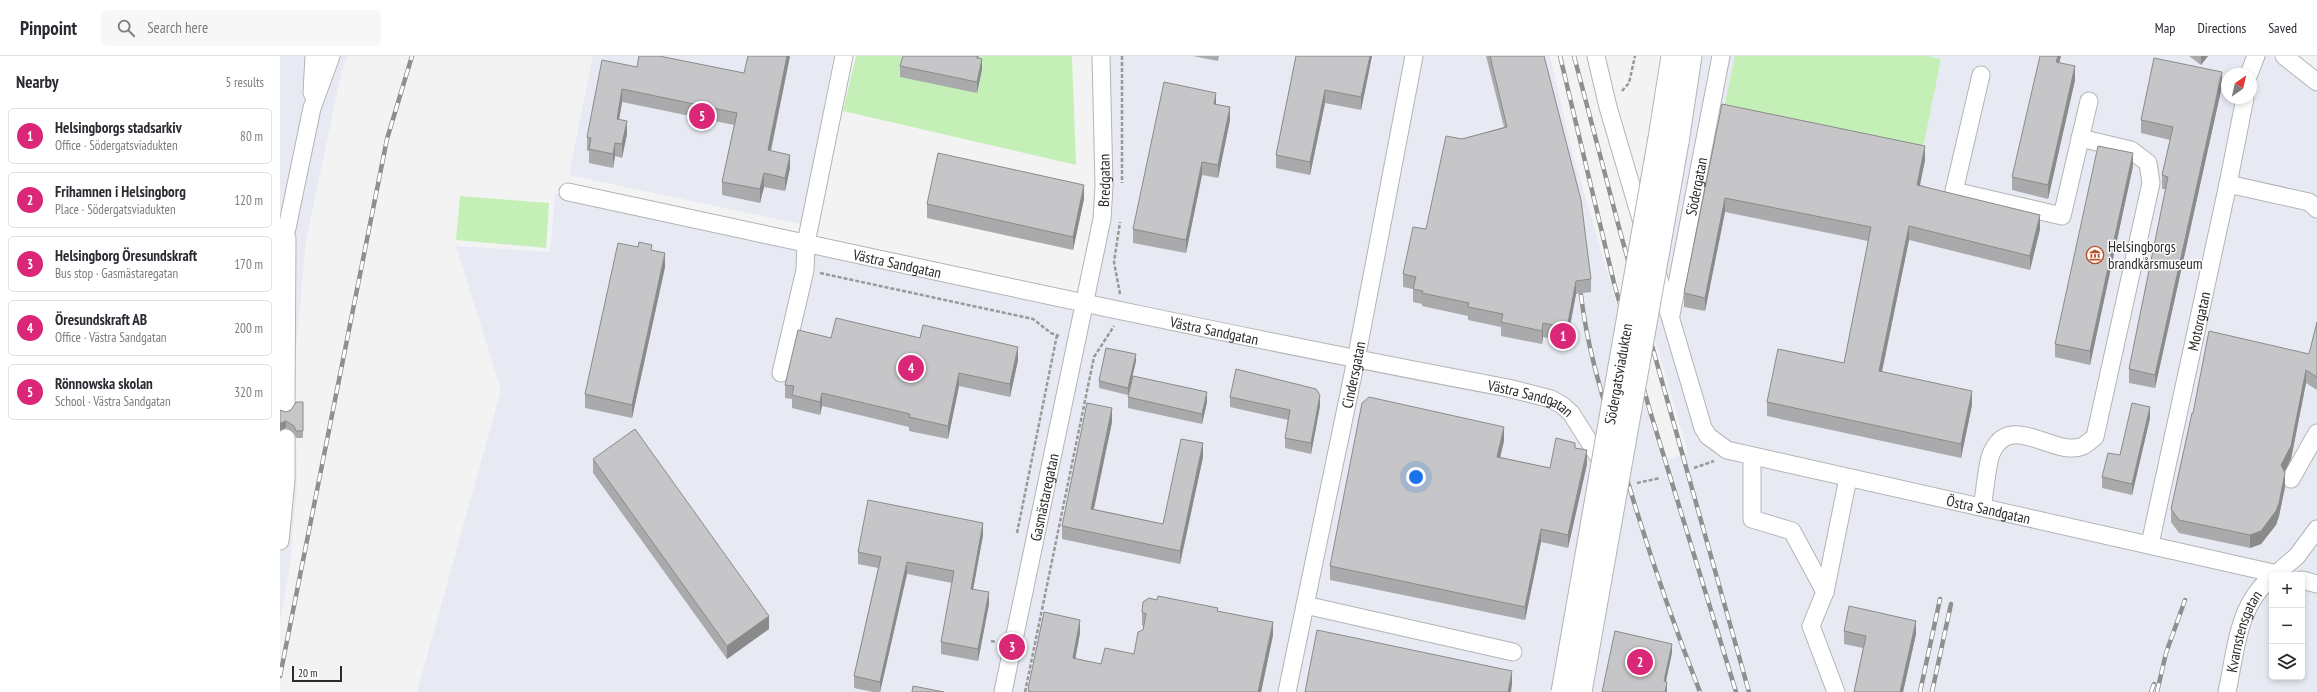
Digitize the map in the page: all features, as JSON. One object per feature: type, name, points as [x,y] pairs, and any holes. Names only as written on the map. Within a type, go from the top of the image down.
[{"type":"main road","name":"Södergatsviadukten","points":[[1581,692],[1668,140],[1672,56]]},
{"type":"main road","name":"Södergatsviadukten","points":[[1562,692],[1668,140],[1691,56]]},
{"type":"street","points":[[312,108],[314,56]]},
{"type":"street","points":[[286,409],[282,258],[312,108],[332,56]]},
{"type":"street","points":[[781,373],[805,270],[806,242],[844,56]]},
{"type":"street","name":"Bredgatan","points":[[1084,303],[1102,219],[1104,186],[1101,56]]},
{"type":"street","name":"Cindersgatan","points":[[1287,692],[1356,360],[1414,56]]},
{"type":"street","points":[[1596,56],[1608,107],[1670,318]]},
{"type":"street","name":"Södergatan","points":[[1670,318],[1721,56]]},
{"type":"street","points":[[2251,68],[2256,56]]},
{"type":"street","points":[[2284,56],[2317,82]]},
{"type":"street","points":[[1981,75],[1954,191],[2062,216],[2089,101]]},
{"type":"street","name":"Motorgatan","points":[[2150,544],[2228,184],[2244,104]]},
{"type":"street","points":[[1982,507],[1992,450],[2004,437],[2020,434],[2068,448],[2083,446],[2095,437],[2151,183],[2148,163],[2131,150],[2080,138]]},
{"type":"street","points":[[2228,184],[2314,201]]},
{"type":"street","name":"Västra Sandgatan","points":[[568,192],[1084,303],[1356,360],[1508,388],[1551,399],[1571,413],[1604,463],[1609,477],[1607,500],[1573,692]]},
{"type":"street","name":"Gasmästaregatan","points":[[1003,692],[1084,303]]},
{"type":"street","name":"Östra Sandgatan","points":[[1670,318],[1703,428],[1708,436],[1728,450],[1752,457],[2150,544],[2269,573]]},
{"type":"street","points":[[2291,479],[2317,433]]},
{"type":"street","points":[[280,541],[286,480],[286,438]]},
{"type":"street","points":[[1752,457],[1752,519],[1792,531],[1825,592]]},
{"type":"street","points":[[1836,692],[1811,626],[1825,592],[1848,478]]},
{"type":"street","name":"Kvarnstensgatan","points":[[2279,572],[2297,556],[2317,528]]},
{"type":"street","name":"Kvarnstensgatan","points":[[2227,692],[2244,612],[2258,589],[2269,580]]},
{"type":"street","points":[[2305,581],[2317,584]]},
{"type":"street","points":[[1305,605],[1513,652]]},
{"type":"path","points":[[1608,107],[1629,83],[1635,56]]},
{"type":"path","points":[[805,270],[1033,319],[1051,333],[1100,346]]},
{"type":"path","points":[[1016,539],[1057,335]]},
{"type":"path","points":[[1694,468],[1719,460]]},
{"type":"path","points":[[1636,484],[1660,478]]},
{"type":"path","points":[[1045,578],[1050,580]]},
{"type":"path","points":[[991,641],[998,642]]},
{"type":"shaded area","points":[[280,56],[347,56],[342,70],[306,240],[295,361],[297,486],[290,566],[280,622]]},
{"type":"shaded area","points":[[593,56],[834,56],[801,224],[569,175]]},
{"type":"shaded area","points":[[1107,56],[1550,56],[1572,151],[1662,461],[1688,453],[1653,332],[1703,56],[2271,56],[2317,91],[2317,692],[417,692],[501,390],[456,246],[550,252],[555,194],[1088,308]]},
{"type":"green space","points":[[856,56],[1072,56],[1076,165],[843,111]]},
{"type":"green space","points":[[1735,56],[1928,56],[1941,59],[1921,158],[1722,117]]},
{"type":"green space","points":[[460,196],[549,203],[546,248],[456,240]]},
{"type":"building","points":[[639,56],[659,56],[744,73],[748,56],[787,56],[768,150],[790,155],[785,178],[764,173],[760,189],[722,182],[737,113],[622,89],[617,119],[627,121],[622,144],[615,143],[613,154],[589,149],[591,138],[587,137],[602,60],[637,67]]},
{"type":"building","points":[[903,56],[977,56],[977,58],[982,59],[977,82],[900,66]]},
{"type":"building","points":[[1296,56],[1370,56],[1361,97],[1325,90],[1310,162],[1276,155]]},
{"type":"building","points":[[1490,56],[1544,56],[1581,200],[1591,279],[1576,281],[1567,328],[1543,323],[1542,331],[1501,322],[1503,314],[1468,307],[1469,303],[1422,293],[1423,291],[1413,289],[1416,277],[1403,274],[1413,227],[1426,229],[1446,136],[1462,139],[1507,127]]},
{"type":"building","points":[[2040,56],[2058,56],[2056,62],[2075,66],[2048,185],[2012,177]]},
{"type":"building","points":[[2154,58],[2221,72],[2155,375],[2129,369],[2168,177],[2162,175],[2173,127],[2141,120]]},
{"type":"building","points":[[1164,82],[1216,93],[1214,104],[1230,107],[1218,165],[1202,162],[1186,240],[1133,229]]},
{"type":"building","points":[[1722,104],[1925,146],[1917,185],[2040,215],[2030,256],[1909,226],[1879,371],[1972,391],[1961,444],[1767,402],[1778,349],[1844,363],[1871,227],[1725,198],[1705,298],[1684,293]]},
{"type":"building","points":[[2098,146],[2133,153],[2090,351],[2055,344]]},
{"type":"building","points":[[938,153],[1084,185],[1073,237],[927,204]]},
{"type":"building","points":[[639,242],[652,245],[651,250],[665,253],[632,405],[585,394],[618,243],[638,247]]},
{"type":"building","points":[[836,318],[920,338],[923,325],[1018,347],[1010,384],[959,373],[948,426],[909,417],[910,414],[822,393],[820,402],[792,395],[794,386],[785,385],[798,330],[831,338]]},
{"type":"building","points":[[2317,322],[2317,377],[2306,370],[2291,446],[2281,465],[2285,473],[2276,511],[2261,531],[2250,535],[2179,520],[2171,509],[2193,413],[2209,331],[2309,354]]},
{"type":"building","points":[[1106,348],[1136,354],[1128,388],[1099,381]]},
{"type":"building","points":[[1236,369],[1316,389],[1320,395],[1311,443],[1285,438],[1290,410],[1230,397]]},
{"type":"building","points":[[1133,376],[1207,392],[1202,414],[1128,397]]},
{"type":"building","points":[[1369,397],[1504,427],[1497,457],[1550,468],[1556,438],[1575,443],[1575,448],[1587,450],[1568,535],[1541,529],[1525,607],[1330,566],[1362,403]]},
{"type":"building","points":[[296,402],[303,402],[303,431],[296,431],[294,426],[286,421],[280,424],[280,410],[286,412],[291,410]]},
{"type":"building","points":[[1087,403],[1112,408],[1091,509],[1163,524],[1181,439],[1203,443],[1180,551],[1062,526]]},
{"type":"building","points":[[2132,403],[2150,407],[2132,484],[2102,477],[2108,453],[2120,455]]},
{"type":"building","points":[[635,429],[769,616],[727,646],[593,459]]},
{"type":"building","points":[[868,500],[983,523],[971,589],[989,592],[978,649],[941,642],[954,571],[907,562],[880,682],[854,676],[881,557],[858,552]]},
{"type":"building","points":[[1158,596],[1218,608],[1217,611],[1273,622],[1258,692],[1030,692],[1028,689],[1044,612],[1080,620],[1073,658],[1101,664],[1105,648],[1134,654],[1138,632],[1143,630],[1146,614],[1142,612],[1143,602],[1149,598],[1157,600]]},
{"type":"building","points":[[1849,606],[1916,621],[1900,692],[1854,692],[1866,636],[1844,631]]},
{"type":"building","points":[[1317,630],[1512,671],[1508,692],[1305,692]]},
{"type":"building","points":[[1615,631],[1672,644],[1664,681],[1667,682],[1665,692],[1602,692]]},
{"type":"building","points":[[913,686],[944,692],[912,692]]},
{"type":"railway","points":[[280,676],[387,139],[412,56]]},
{"type":"railway","points":[[1560,56],[1614,283],[1650,411],[1736,692]]},
{"type":"railway","points":[[1574,56],[1621,235],[1749,692]]},
{"type":"railway","points":[[1581,295],[1587,333],[1596,371],[1626,476],[1645,539],[1700,692]]},
{"type":"railway","points":[[1920,692],[1940,599]]},
{"type":"railway","points":[[2157,692],[2166,653],[2185,600]]},
{"type":"railway","points":[[1932,692],[1951,604]]},
{"type":"railway","points":[[2151,692],[2154,684]]},
{"type":"place","name":"Rönnowska skolan","points":[[702,116]]},
{"type":"place","name":"Helsingborgs brandkårsmuseum","points":[[2095,255]]},
{"type":"place","name":"Helsingborgs stadsarkiv","points":[[1563,336]]},
{"type":"place","name":"Öresundskraft AB","points":[[911,368]]},
{"type":"place","name":"Helsingborg Öresundskraft","points":[[1012,647]]},
{"type":"place","name":"Frihamnen i Helsingborg","points":[[1640,662]]}]
